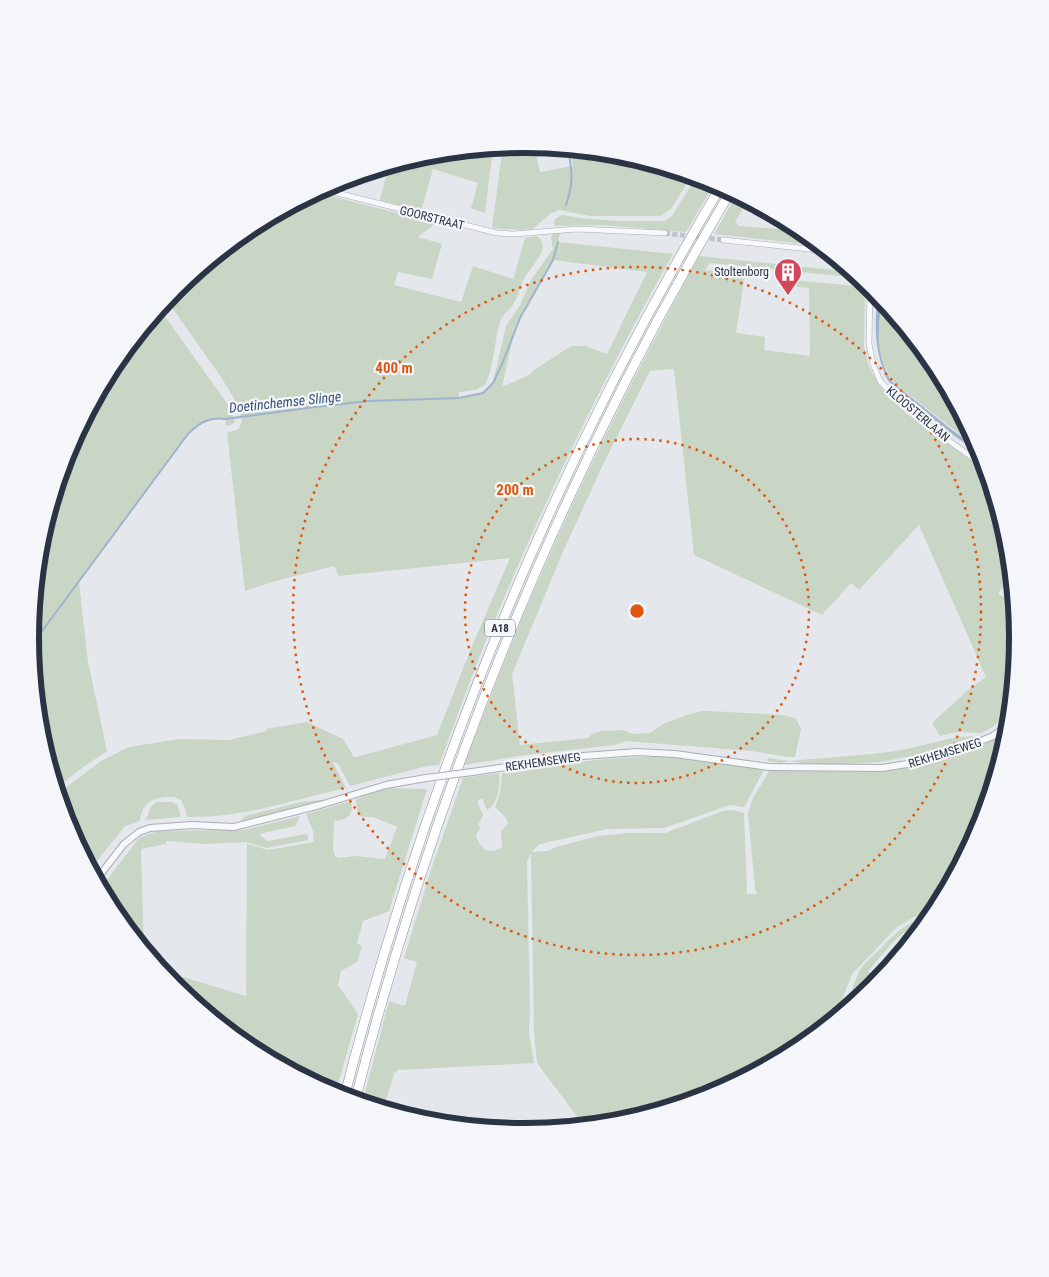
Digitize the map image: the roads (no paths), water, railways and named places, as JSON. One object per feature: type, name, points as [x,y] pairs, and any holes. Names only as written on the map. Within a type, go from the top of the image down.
[{"type":"highway","name":"A18","points":[[346,1090],[368,1006],[410,869],[453,748],[505,616],[546,521],[631,346],[717,193]]},
{"type":"highway","name":"A18","points":[[357,1094],[371,1037],[420,875],[461,758],[514,621],[550,538],[628,376],[727,198]]},
{"type":"street","name":"GOORSTRAAT","points":[[334,192],[498,234],[545,230],[604,229],[664,233]]},
{"type":"street","points":[[723,240],[815,250]]},
{"type":"street","name":"KLOOSTERLAAN","points":[[870,297],[869,344],[873,364],[880,381],[938,433],[976,460]]},
{"type":"street","name":"REKHEMSEWEG","points":[[100,874],[124,844],[139,832],[150,828],[192,825],[234,827],[320,805],[386,785],[426,778],[583,756],[637,752],[675,754],[769,767],[882,768],[920,762],[962,749],[993,736],[1002,730]]},
{"type":"water","points":[[877,304],[881,308],[880,350],[891,381],[968,441],[970,447],[950,433],[889,382],[880,361],[876,339]]},
{"type":"waterway","points":[[566,205],[572,177],[569,155]]},
{"type":"waterway","name":"Doetinchemse Slinge","points":[[39,635],[188,434],[201,423],[214,419],[369,401],[459,398],[483,393],[493,383],[520,318],[553,260],[558,242]]},
{"type":"tunnel","points":[[665,233],[723,240]]},
{"type":"place","name":"Stoltenborg","points":[[788,296]]}]
